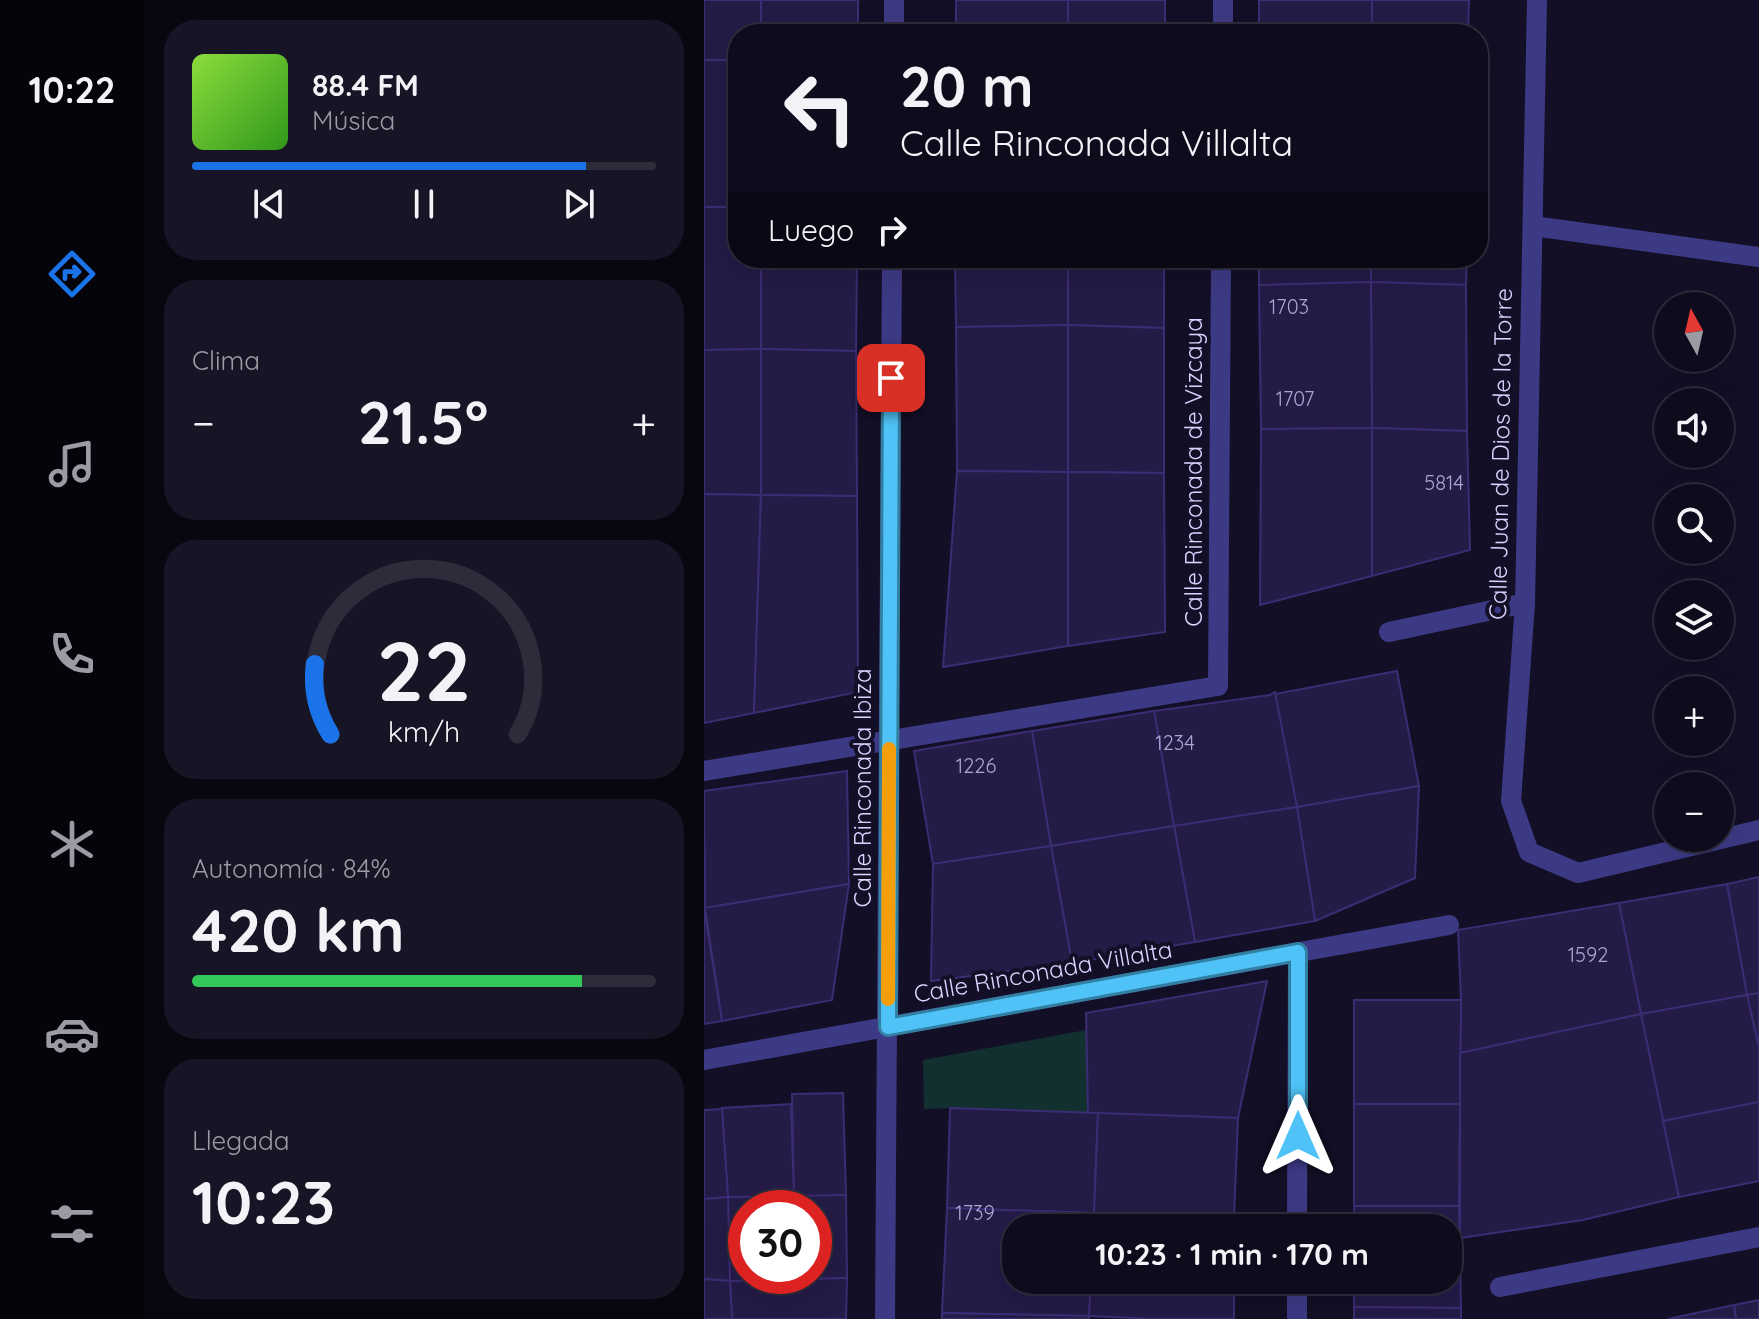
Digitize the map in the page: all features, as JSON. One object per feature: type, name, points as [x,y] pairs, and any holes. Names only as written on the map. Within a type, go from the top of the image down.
[{"type":"street","points":[[894,0],[894,24]]},
{"type":"street","points":[[1223,0],[1223,24]]},
{"type":"street","name":"Calle Juan de Dios de la Torre","points":[[1537,0],[1525,603],[1511,801],[1529,852],[1578,873],[1759,830]]},
{"type":"street","points":[[1533,226],[1759,257]]},
{"type":"street","name":"Calle Rinconada Ibiza","points":[[885,1319],[892,268]]},
{"type":"street","name":"Calle Rinconada de Vizcaya","points":[[889,740],[1218,686],[1221,268]]},
{"type":"street","points":[[1389,632],[1525,603]]},
{"type":"street","points":[[704,771],[889,740]]},
{"type":"street","name":"Calle Rinconada Villalta","points":[[704,1060],[1449,925]]},
{"type":"street","points":[[1297,1214],[1298,952]]},
{"type":"street","points":[[1500,1287],[1759,1237]]},
{"type":"street","points":[[1297,1294],[1297,1319]]},
{"type":"green space","points":[[1086,1030],[1088,1113],[924,1109],[923,1060]]},
{"type":"building","points":[[704,0],[761,0],[761,24],[728,24],[728,60],[704,60]]},
{"type":"building","points":[[761,0],[858,0],[858,24],[761,24]]},
{"type":"building","points":[[956,0],[1068,0],[1068,24],[956,24]]},
{"type":"building","points":[[1068,0],[1165,0],[1165,24],[1068,24]]},
{"type":"building","points":[[1259,0],[1372,0],[1372,24],[1259,24]]},
{"type":"building","points":[[1372,0],[1469,0],[1468,24],[1372,24]]},
{"type":"building","points":[[704,60],[728,60],[728,207],[704,207]]},
{"type":"building","points":[[704,207],[728,207],[728,268],[761,268],[761,349],[704,350]]},
{"type":"building","points":[[761,268],[857,268],[856,351],[761,349]]},
{"type":"building","points":[[955,268],[1068,268],[1068,325],[956,327]]},
{"type":"building","points":[[1068,268],[1164,268],[1164,328],[1068,325]]},
{"type":"building","points":[[1259,268],[1371,268],[1371,282],[1259,285]]},
{"type":"building","points":[[1371,268],[1467,268],[1466,285],[1371,282]]},
{"type":"building","points":[[1371,282],[1466,285],[1467,431],[1372,428]]},
{"type":"building","points":[[1371,282],[1372,428],[1261,429],[1259,285]]},
{"type":"building","points":[[1068,325],[1164,328],[1164,473],[1068,472]]},
{"type":"building","points":[[1068,325],[1068,472],[957,471],[956,327]]},
{"type":"building","points":[[761,349],[856,351],[857,496],[761,495]]},
{"type":"building","points":[[761,349],[761,495],[704,494],[704,350]]},
{"type":"building","points":[[1372,428],[1467,431],[1470,550],[1372,576]]},
{"type":"building","points":[[1372,428],[1372,576],[1260,605],[1261,429]]},
{"type":"building","points":[[957,471],[1068,472],[1068,646],[943,667]]},
{"type":"building","points":[[1068,472],[1164,473],[1165,632],[1068,646]]},
{"type":"building","points":[[704,494],[761,495],[754,713],[704,723]]},
{"type":"building","points":[[761,495],[857,496],[858,692],[754,713]]},
{"type":"building","points":[[1397,671],[1419,786],[1297,807],[1270,695]]},
{"type":"building","points":[[1275,692],[1297,807],[1174,826],[1154,711]]},
{"type":"building","points":[[1154,711],[1174,826],[1051,846],[1032,731]]},
{"type":"building","points":[[1032,731],[1051,846],[933,864],[914,751]]},
{"type":"building","points":[[847,771],[849,884],[705,908],[704,791]]},
{"type":"building","points":[[1419,786],[1415,878],[1315,921],[1297,807]]},
{"type":"building","points":[[1297,807],[1315,921],[1195,942],[1174,826]]},
{"type":"building","points":[[1174,826],[1195,942],[1072,963],[1051,846]]},
{"type":"building","points":[[1051,846],[1072,963],[931,981],[933,864]]},
{"type":"building","points":[[1759,877],[1759,993],[1747,995],[1727,884]]},
{"type":"building","points":[[849,884],[832,1000],[722,1021],[705,908]]},
{"type":"building","points":[[1727,884],[1747,995],[1641,1014],[1619,903]]},
{"type":"building","points":[[1619,903],[1641,1014],[1460,1053],[1458,930]]},
{"type":"building","points":[[704,908],[722,1021],[704,1024]]},
{"type":"building","points":[[1267,981],[1238,1118],[1088,1113],[1086,1013]]},
{"type":"building","points":[[1759,993],[1759,1048],[1747,995]]},
{"type":"building","points":[[1747,995],[1759,1048],[1759,1102],[1663,1121],[1641,1014]]},
{"type":"building","points":[[1354,1000],[1461,1000],[1460,1104],[1354,1104]]},
{"type":"building","points":[[1641,1014],[1679,1197],[1583,1220],[1462,1238],[1460,1053]]},
{"type":"building","points":[[843,1093],[846,1195],[832,1196],[832,1190],[794,1190],[792,1094]]},
{"type":"building","points":[[1759,1102],[1759,1181],[1679,1197],[1663,1121]]},
{"type":"building","points":[[791,1104],[794,1190],[728,1190],[728,1199],[722,1108]]},
{"type":"building","points":[[1354,1104],[1460,1104],[1459,1206],[1354,1206]]},
{"type":"building","points":[[950,1108],[1098,1113],[1094,1213],[947,1208]]},
{"type":"building","points":[[722,1109],[728,1197],[704,1199],[704,1110]]},
{"type":"building","points":[[1098,1113],[1238,1118],[1234,1214],[1094,1213]]},
{"type":"building","points":[[832,1195],[846,1195],[847,1278],[832,1278]]},
{"type":"building","points":[[728,1197],[728,1281],[704,1279],[704,1199]]},
{"type":"building","points":[[1354,1206],[1459,1206],[1459,1214],[1354,1214]]},
{"type":"building","points":[[947,1208],[1094,1213],[1002,1214],[1002,1294],[1090,1294],[1089,1316],[942,1313]]},
{"type":"building","points":[[832,1278],[847,1278],[846,1319],[732,1319],[731,1294],[832,1294]]},
{"type":"building","points":[[704,1279],[728,1281],[732,1319],[704,1319]]},
{"type":"building","points":[[1090,1294],[1234,1294],[1234,1319],[1089,1316]]},
{"type":"building","points":[[1354,1294],[1461,1294],[1461,1308],[1354,1307]]},
{"type":"building","points":[[1759,1300],[1759,1319],[1736,1319],[1734,1305]]},
{"type":"building","points":[[1734,1305],[1736,1319],[1668,1319]]},
{"type":"building","points":[[1354,1307],[1461,1308],[1461,1319],[1354,1319]]},
{"type":"building","points":[[942,1313],[1089,1316],[1089,1319],[942,1319]]},
{"type":"slow traffic","points":[[888,999],[889,749]]},
{"type":"route","points":[[891,378],[888,1027],[1298,952],[1298,1136]]}]
